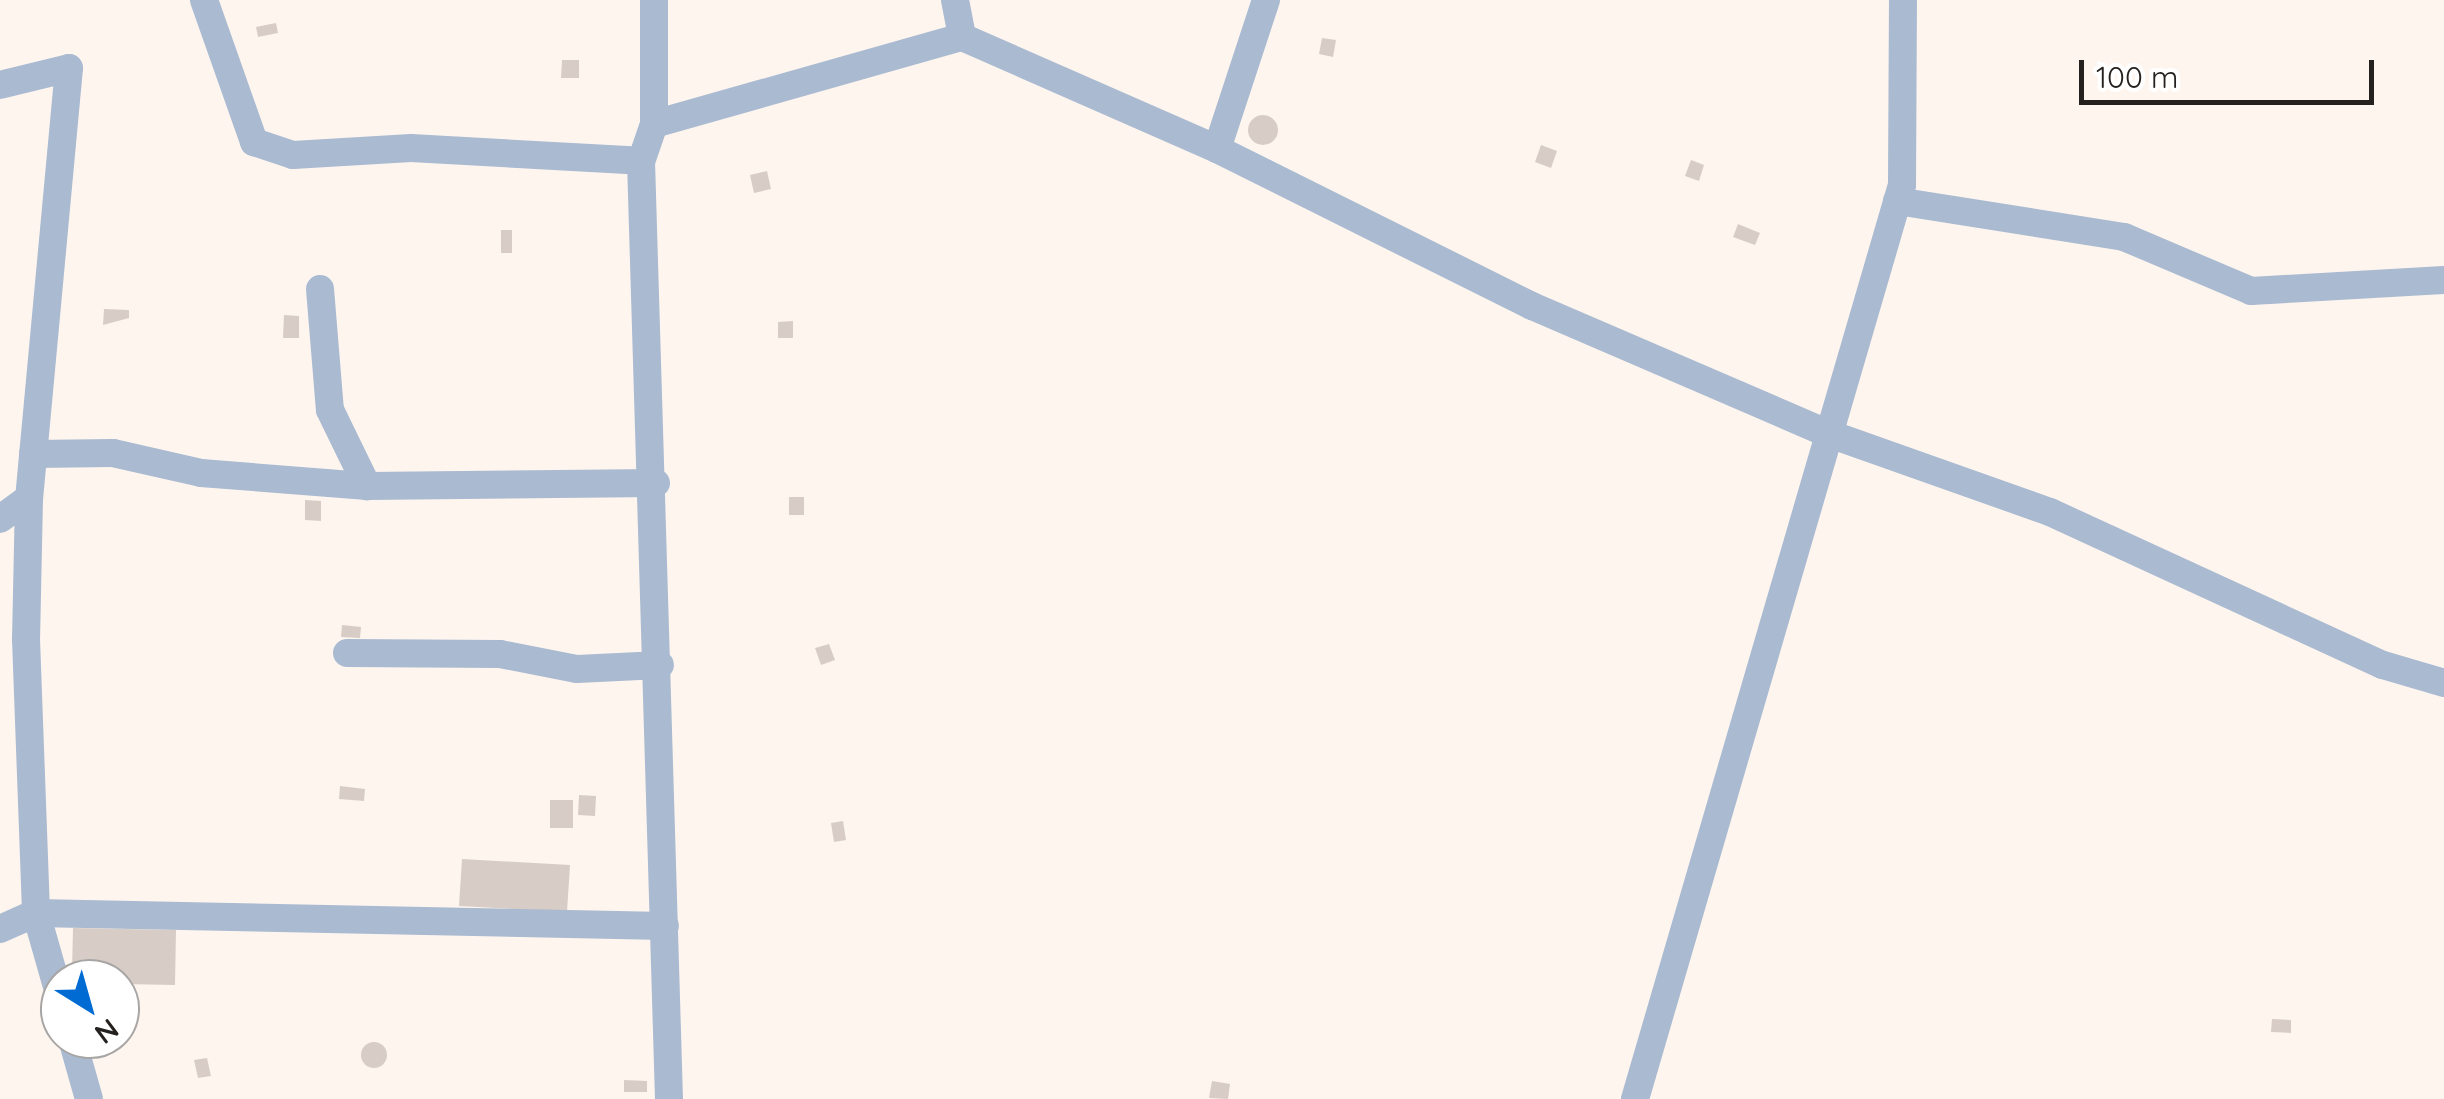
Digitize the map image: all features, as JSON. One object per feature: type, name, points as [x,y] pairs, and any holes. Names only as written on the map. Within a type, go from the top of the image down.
[{"type":"street","points":[[204,0],[254,142],[293,155],[411,148],[641,161]]},
{"type":"street","points":[[654,0],[654,124],[641,161],[656,483],[669,1099]]},
{"type":"street","points":[[955,0],[962,37]]},
{"type":"street","points":[[1217,148],[1266,0]]},
{"type":"street","points":[[1635,1099],[1824,432],[1897,201],[1902,0]]},
{"type":"street","points":[[654,124],[962,37],[1217,148],[1532,306],[1824,432],[2050,512],[2383,665],[2444,683]]},
{"type":"street","points":[[0,85],[69,68],[29,498],[36,914],[49,959]]},
{"type":"street","points":[[1897,201],[2124,237],[2252,291],[2444,280]]},
{"type":"street","points":[[320,289],[330,410],[367,486]]},
{"type":"street","points":[[33,454],[113,453],[201,473],[367,486],[656,483]]},
{"type":"street","points":[[0,519],[29,498]]},
{"type":"street","points":[[347,653],[500,654],[577,669],[660,665]]},
{"type":"street","points":[[0,930],[36,914],[665,926]]},
{"type":"street","points":[[78,1059],[89,1099]]},
{"type":"building","points":[[276,23],[278,33],[258,37],[256,27]]},
{"type":"building","points":[[1322,38],[1336,40],[1333,57],[1319,54]]},
{"type":"building","points":[[562,60],[579,60],[579,78],[561,78]]},
{"type":"building","points":[[1263,115],[1277,124],[1278,130],[1269,144],[1263,145],[1249,136],[1248,130],[1257,116]]},
{"type":"building","points":[[1541,145],[1557,151],[1551,168],[1535,162]]},
{"type":"building","points":[[1691,160],[1704,165],[1699,181],[1685,176]]},
{"type":"building","points":[[767,171],[771,189],[754,193],[750,175]]},
{"type":"building","points":[[1738,224],[1760,233],[1755,245],[1733,237]]},
{"type":"building","points":[[501,230],[512,230],[512,253],[501,253]]},
{"type":"building","points":[[104,309],[129,310],[129,318],[103,325]]},
{"type":"building","points":[[284,315],[299,316],[299,338],[283,338]]},
{"type":"building","points":[[793,321],[793,338],[778,338],[778,322]]},
{"type":"building","points":[[789,497],[804,497],[804,515],[789,515]]},
{"type":"building","points":[[305,500],[321,501],[321,521],[305,520]]},
{"type":"building","points":[[342,625],[361,627],[360,638],[341,637]]},
{"type":"building","points":[[829,644],[835,660],[821,665],[815,648]]},
{"type":"building","points":[[340,786],[365,789],[364,801],[339,799]]},
{"type":"building","points":[[579,795],[596,796],[595,816],[578,815]]},
{"type":"building","points":[[550,800],[573,800],[573,828],[550,828]]},
{"type":"building","points":[[843,821],[846,840],[834,842],[831,823]]},
{"type":"building","points":[[462,859],[570,865],[567,912],[459,906]]},
{"type":"building","points":[[73,928],[176,930],[175,985],[140,984],[140,959],[72,959]]},
{"type":"building","points":[[2272,1019],[2291,1020],[2291,1033],[2271,1032]]},
{"type":"building","points":[[374,1042],[383,1046],[387,1055],[383,1064],[374,1068],[365,1064],[361,1055],[365,1046]]},
{"type":"building","points":[[207,1058],[211,1076],[198,1078],[194,1060]]},
{"type":"building","points":[[624,1080],[647,1081],[647,1092],[624,1092]]},
{"type":"building","points":[[1212,1081],[1230,1084],[1228,1099],[1209,1098]]}]
